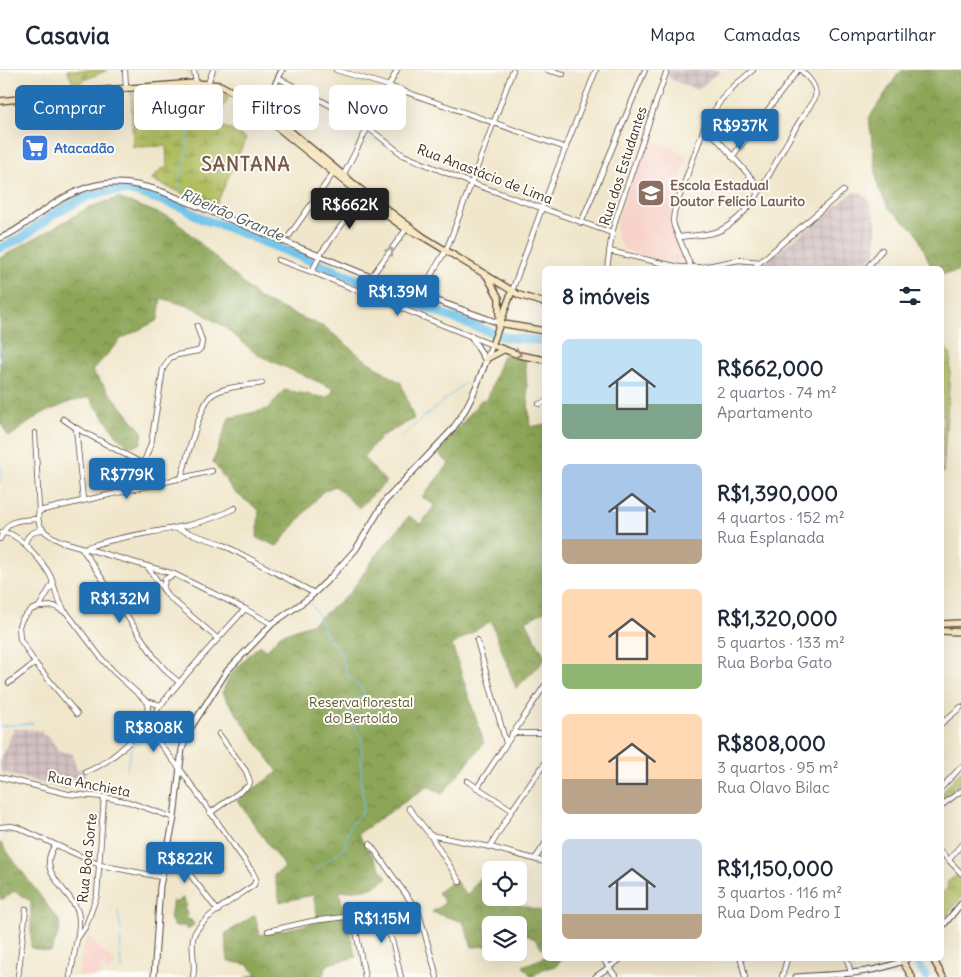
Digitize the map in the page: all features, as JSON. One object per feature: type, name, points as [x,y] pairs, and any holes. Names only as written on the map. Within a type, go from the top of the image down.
[{"type":"main road","points":[[126,88],[208,83],[233,91]]},
{"type":"main road","points":[[0,101],[14,99]]},
{"type":"main road","points":[[284,130],[364,195],[407,227],[512,291],[531,300],[542,302]]},
{"type":"main road","points":[[486,274],[499,298],[498,326]]},
{"type":"main road","points":[[512,291],[492,345],[503,350],[542,359]]},
{"type":"main road","points":[[498,326],[542,331]]},
{"type":"main road","points":[[486,360],[503,350]]},
{"type":"main road","points":[[944,624],[961,623]]},
{"type":"main road","points":[[944,631],[961,632]]},
{"type":"main road","points":[[904,961],[912,977]]},
{"type":"main road","points":[[934,961],[943,977]]},
{"type":"street","points":[[125,70],[126,88]]},
{"type":"street","points":[[194,70],[196,83]]},
{"type":"street","points":[[208,83],[213,70]]},
{"type":"street","points":[[275,85],[282,70]]},
{"type":"street","points":[[336,70],[386,85]]},
{"type":"street","points":[[390,85],[397,70]]},
{"type":"street","points":[[419,295],[446,250],[513,70]]},
{"type":"street","points":[[547,70],[563,74]]},
{"type":"street","points":[[512,291],[596,70]]},
{"type":"street","points":[[581,223],[645,70]]},
{"type":"street","points":[[691,266],[673,221],[674,212],[705,125],[721,100],[753,70]]},
{"type":"street","points":[[679,237],[713,233],[746,211],[815,98],[815,87],[800,70],[732,157]]},
{"type":"street","name":"Rua dos Estudantes","points":[[607,266],[617,215],[667,71]]},
{"type":"street","name":"Rua Anastácio de Lima","points":[[278,78],[329,105]]},
{"type":"street","points":[[406,92],[566,148]]},
{"type":"street","points":[[705,125],[761,188]]},
{"type":"street","points":[[342,177],[366,130]]},
{"type":"street","name":"Rua Anastácio de Lima","points":[[373,130],[403,155],[471,183],[612,234]]},
{"type":"street","points":[[289,236],[335,171]]},
{"type":"street","points":[[0,238],[70,194],[101,184],[120,182],[139,185],[163,192],[318,258],[498,326]]},
{"type":"street","points":[[755,266],[843,191]]},
{"type":"street","points":[[313,270],[318,258],[364,195]]},
{"type":"street","points":[[371,277],[407,227]]},
{"type":"street","points":[[869,266],[882,250]]},
{"type":"street","points":[[609,251],[670,266]]},
{"type":"street","points":[[154,977],[161,877],[174,818],[184,742],[227,671],[272,624],[314,593],[356,549],[385,501],[451,431],[474,394],[492,345],[313,270],[278,260]]},
{"type":"street","points":[[698,266],[739,260],[760,262]]},
{"type":"street","points":[[137,488],[142,464],[150,444],[163,369],[170,358],[198,351],[201,348],[202,341],[197,326]]},
{"type":"street","points":[[471,336],[486,360]]},
{"type":"street","points":[[181,478],[202,409],[209,397],[228,389],[262,383]]},
{"type":"street","points":[[63,419],[142,464]]},
{"type":"street","points":[[76,428],[84,500]]},
{"type":"street","points":[[35,433],[39,510],[37,519],[43,529],[60,541],[174,574],[272,624]]},
{"type":"street","points":[[39,510],[212,471]]},
{"type":"street","points":[[83,548],[217,517],[235,508]]},
{"type":"street","points":[[0,539],[5,528],[12,522],[37,519]]},
{"type":"street","points":[[172,528],[222,544],[314,593]]},
{"type":"street","points":[[25,544],[28,535],[43,529]]},
{"type":"street","points":[[2,533],[13,535],[25,544],[48,572],[66,613],[102,659],[148,702],[160,705]]},
{"type":"street","points":[[83,548],[155,658],[179,682]]},
{"type":"street","points":[[147,566],[163,590],[183,610],[218,639]]},
{"type":"street","points":[[163,590],[165,578],[174,574]]},
{"type":"street","points":[[53,583],[39,606],[26,614],[22,619],[19,626],[20,639],[35,663],[77,714]]},
{"type":"street","points":[[39,606],[54,606],[66,613]]},
{"type":"street","points":[[86,772],[128,744],[179,682],[245,609]]},
{"type":"street","points":[[477,640],[506,743]]},
{"type":"street","points":[[9,683],[35,663]]},
{"type":"street","points":[[477,788],[542,689]]},
{"type":"street","points":[[148,702],[146,722],[256,879],[254,885],[200,926],[194,936],[193,977]]},
{"type":"street","points":[[944,721],[961,707]]},
{"type":"street","points":[[512,733],[542,733]]},
{"type":"street","points":[[210,813],[248,786],[250,782],[246,771],[218,734]]},
{"type":"street","points":[[944,785],[961,767]]},
{"type":"street","points":[[490,847],[512,810],[542,768]]},
{"type":"street","name":"Rua Anchieta","points":[[0,777],[68,794],[104,797],[129,802],[174,818]]},
{"type":"street","points":[[467,781],[512,810]]},
{"type":"street","points":[[944,804],[961,791]]},
{"type":"street","name":"Rua Boa Sorte","points":[[70,977],[77,939],[91,915],[97,895],[104,797]]},
{"type":"street","points":[[409,808],[430,835],[460,882]]},
{"type":"street","points":[[0,827],[11,826],[20,828],[100,865],[161,877]]},
{"type":"street","points":[[430,835],[490,847],[542,861]]},
{"type":"street","points":[[370,844],[419,913],[437,977]]},
{"type":"street","points":[[55,845],[49,859],[49,864],[55,878],[78,911],[80,923],[77,939]]},
{"type":"street","points":[[949,860],[961,845]]},
{"type":"street","points":[[168,846],[218,911]]},
{"type":"street","points":[[535,859],[542,848]]},
{"type":"street","points":[[944,855],[961,872]]},
{"type":"street","points":[[944,925],[961,904]]},
{"type":"street","points":[[268,932],[312,921],[353,916],[356,912],[370,908],[390,934],[401,977]]},
{"type":"street","points":[[18,977],[26,909]]},
{"type":"street","points":[[353,916],[365,977]]},
{"type":"street","points":[[604,961],[616,977]]},
{"type":"street","points":[[595,977],[618,961]]},
{"type":"street","points":[[741,961],[745,977]]},
{"type":"street","points":[[782,977],[786,961]]},
{"type":"street","points":[[847,961],[850,973]]},
{"type":"street","points":[[796,977],[879,969],[901,961]]},
{"type":"shaded area","points":[[666,70],[721,70],[697,90],[670,79]]},
{"type":"shaded area","name":"Escola Estadual Doutor Felício Laurito","points":[[646,137],[687,155],[671,207],[670,224],[681,250],[682,258],[680,261],[675,262],[637,254],[624,249],[617,236],[617,222]]},
{"type":"shaded area","points":[[854,192],[861,193],[870,201],[876,222],[876,251],[864,266],[760,266]]},
{"type":"shaded area","points":[[14,728],[43,731],[42,735],[49,736],[58,750],[73,754],[76,769],[84,769],[86,777],[69,780],[70,791],[0,772],[0,762]]},
{"type":"shaded area","points":[[88,936],[116,964],[108,971],[101,964],[99,977],[78,977],[83,948]]},
{"type":"green space","points":[[67,70],[107,70],[74,85]]},
{"type":"green space","points":[[903,70],[961,70],[961,271],[944,274],[944,266],[931,266],[916,231],[889,208],[878,187],[869,118],[898,74]]},
{"type":"green space","points":[[223,92],[230,95],[223,108]]},
{"type":"green space","points":[[131,93],[134,93],[134,130],[223,130],[223,126],[246,138],[215,207],[151,180],[161,169],[167,168],[166,146],[133,147]]},
{"type":"green space","points":[[118,198],[174,219],[260,299],[326,328],[364,359],[401,383],[414,419],[382,436],[363,457],[386,482],[359,508],[335,486],[322,492],[277,546],[257,538],[259,510],[234,492],[213,462],[229,418],[268,409],[284,390],[328,398],[334,389],[258,355],[223,326],[194,308],[161,298],[158,320],[121,339],[92,371],[143,433],[140,444],[130,446],[119,438],[89,397],[70,402],[41,414],[9,437],[0,422],[0,258],[90,207]]},
{"type":"green space","points":[[944,346],[951,356],[944,458]]},
{"type":"green space","name":"Reserva florestal do Bertoldo","points":[[503,355],[525,359],[530,427],[542,425],[542,613],[526,621],[542,651],[542,663],[516,688],[491,621],[452,645],[484,743],[442,794],[428,786],[358,834],[387,878],[372,888],[339,892],[356,957],[328,964],[322,977],[246,977],[256,975],[249,965],[228,961],[225,934],[255,915],[260,935],[319,922],[313,895],[280,902],[274,875],[285,868],[237,800],[278,772],[222,693],[230,675],[259,645],[266,651],[280,635],[313,623],[350,593],[380,550],[409,516],[421,524],[435,505],[422,497],[449,464],[438,453],[481,400],[487,400]]},
{"type":"green space","points":[[961,770],[961,783],[944,796],[944,791]]},
{"type":"green space","points":[[0,842],[59,921],[60,928],[51,952],[31,948],[31,901],[14,891],[0,899]]},
{"type":"green space","points":[[958,875],[961,879],[961,898],[946,916],[944,913],[944,891],[947,889],[948,881]]},
{"type":"green space","points":[[482,876],[482,906],[524,906],[542,911],[542,949],[535,939],[527,935],[527,916],[482,916],[482,946],[472,947],[463,922],[432,912],[445,903],[438,892],[455,880],[467,896]]},
{"type":"green space","points":[[183,898],[187,906],[184,908],[188,915],[186,917],[194,924],[190,929],[186,929],[185,926],[174,926],[170,918],[173,900],[175,903]]},
{"type":"green space","points":[[542,958],[542,961],[560,961],[556,966],[543,969],[532,977],[523,966]]},
{"type":"waterway","points":[[188,70],[190,76]]},
{"type":"waterway","points":[[181,191],[180,179],[187,151],[189,130]]},
{"type":"waterway","name":"Ribeirão Grande","points":[[0,248],[20,239],[54,214],[88,196],[104,192],[127,190],[184,208],[202,219],[504,337],[542,341]]},
{"type":"waterway","points":[[0,343],[2,356],[0,361]]},
{"type":"waterway","points":[[399,438],[465,383]]},
{"type":"waterway","points":[[0,466],[2,471],[0,483]]},
{"type":"waterway","points":[[310,602],[318,615],[325,634],[340,652],[348,677],[359,685],[365,695],[351,703],[349,717],[362,740],[361,782],[364,810],[350,827],[345,848],[314,870]]},
{"type":"waterway","points":[[0,726],[33,723]]},
{"type":"waterway","points":[[127,769],[131,749],[148,733]]},
{"type":"waterway","points":[[118,910],[121,931]]},
{"type":"waterway","points":[[121,940],[120,955],[123,971]]},
{"type":"waterway","name":"Ribeirão Grande","points":[[916,961],[926,977]]},
{"type":"place","name":"Atacadão","points":[[35,148]]},
{"type":"place","name":"Escola Estadual Doutor Felício Laurito","points":[[651,193]]},
{"type":"district","name":"SANTANA","points":[[246,164]]}]
